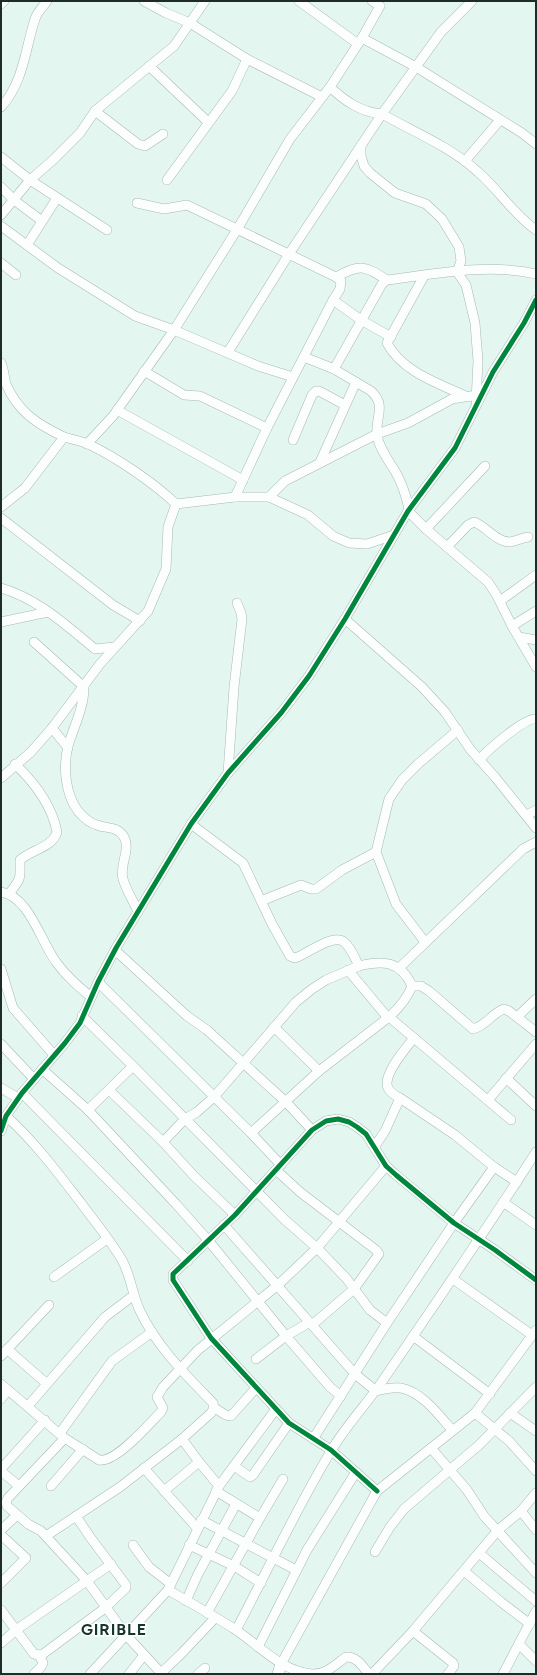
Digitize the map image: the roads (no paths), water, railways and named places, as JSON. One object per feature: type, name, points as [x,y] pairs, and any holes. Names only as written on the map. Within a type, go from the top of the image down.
[{"type":"street","points":[[1,4],[4,1]]},
{"type":"street","points":[[1,107],[14,90],[20,76],[35,18],[47,1]]},
{"type":"street","points":[[1,215],[30,180],[80,133],[94,111],[174,46],[204,1]]},
{"type":"street","points":[[299,1],[360,41],[416,67],[536,144]]},
{"type":"street","points":[[228,352],[288,254],[382,114],[441,32],[472,1]]},
{"type":"street","points":[[146,2],[190,23],[247,59],[322,97]]},
{"type":"street","points":[[87,444],[117,410],[174,330],[238,228],[290,139],[330,87],[360,41],[379,3]]},
{"type":"street","points":[[167,180],[232,91],[247,59]]},
{"type":"street","points":[[149,66],[208,122]]},
{"type":"street","points":[[330,87],[354,106],[374,113],[382,114],[465,161],[478,172],[515,212],[536,230]]},
{"type":"street","points":[[94,111],[138,144],[145,146],[163,134]]},
{"type":"street","points":[[465,161],[500,120]]},
{"type":"street","points":[[361,145],[361,156],[364,166],[370,173],[395,193],[426,204],[442,219],[459,247],[461,260],[457,272]]},
{"type":"street","points":[[1,157],[30,180],[107,230]]},
{"type":"street","points":[[1,187],[14,200],[42,221]]},
{"type":"street","points":[[27,245],[57,198]]},
{"type":"street","points":[[136,203],[164,209],[187,205],[238,228],[336,277],[341,281],[340,289],[267,428],[235,497]]},
{"type":"street","points":[[1,226],[58,268],[135,316],[174,330],[258,366],[293,377]]},
{"type":"street","points":[[1,263],[16,275]]},
{"type":"street","points":[[336,277],[353,268],[363,268],[370,269],[387,280]]},
{"type":"street","points":[[334,369],[382,284],[387,280],[457,272],[502,269],[522,270],[536,274]]},
{"type":"street","points":[[457,272],[466,285],[475,323],[478,361],[473,396],[475,408]]},
{"type":"street","points":[[424,276],[387,343],[391,350],[410,369],[473,396]]},
{"type":"street","points":[[333,300],[361,320],[390,337]]},
{"type":"street","points":[[1,1131],[6,1116],[20,1096],[65,1043],[82,1016],[115,950],[191,824],[228,773],[296,694],[309,676],[345,619],[354,601],[409,510],[455,448],[493,372],[521,329],[536,300]]},
{"type":"street","points":[[304,357],[334,369],[372,391],[379,400],[380,412],[377,434],[381,448],[400,482],[409,510],[426,529],[488,582],[536,667]]},
{"type":"street","points":[[1,363],[5,382],[12,396],[25,413],[40,425],[64,437],[87,444],[143,478],[166,494],[176,504]]},
{"type":"street","points":[[144,371],[184,395],[200,396],[267,428]]},
{"type":"street","points":[[320,462],[356,382]]},
{"type":"street","points":[[293,440],[312,395],[316,391],[319,391],[345,405]]},
{"type":"street","points":[[269,497],[285,481],[320,462],[377,434],[408,423],[452,399],[473,396]]},
{"type":"street","points":[[117,410],[243,480]]},
{"type":"street","points":[[1,507],[24,488],[64,437]]},
{"type":"street","points":[[426,529],[485,466]]},
{"type":"street","points":[[176,504],[235,497],[269,497],[308,515],[333,536],[349,543],[367,544],[394,535]]},
{"type":"street","points":[[2,775],[31,752],[52,728],[114,647],[148,611],[166,569],[168,527],[176,504]]},
{"type":"street","points":[[1,518],[113,604],[140,621]]},
{"type":"street","points":[[447,547],[468,525],[474,522],[503,541],[511,542],[528,537]]},
{"type":"street","points":[[500,601],[536,575]]},
{"type":"street","points":[[1,588],[25,598],[48,612],[95,649],[100,664]]},
{"type":"street","points":[[228,773],[234,687],[242,620],[237,603]]},
{"type":"street","points":[[512,626],[536,611]]},
{"type":"street","points":[[1,622],[48,612]]},
{"type":"street","points":[[345,619],[422,687],[445,712],[479,760],[495,776],[536,828]]},
{"type":"street","points":[[519,637],[536,640]]},
{"type":"street","points":[[34,642],[84,687]]},
{"type":"street","points":[[95,649],[114,647]]},
{"type":"street","points":[[84,687],[81,709],[68,748],[66,777],[70,796],[74,806],[88,821],[98,826],[116,829],[125,839],[126,849],[122,868],[123,879],[138,912]]},
{"type":"street","points":[[479,760],[513,730],[532,719],[536,719]]},
{"type":"street","points":[[52,728],[68,748]]},
{"type":"street","points":[[426,942],[396,904],[376,852],[389,799],[402,780],[418,764],[458,730]]},
{"type":"street","points":[[15,764],[25,774],[46,801],[57,832],[56,836],[48,843],[20,860],[21,875],[19,880],[5,893],[19,900],[25,907],[55,961],[67,976],[91,997]]},
{"type":"street","points":[[527,815],[536,810]]},
{"type":"street","points":[[191,824],[243,863],[287,952],[292,957],[300,957],[317,946],[339,941],[346,944],[359,966]]},
{"type":"street","points":[[399,968],[523,850],[536,842]]},
{"type":"street","points":[[261,900],[301,885],[311,890],[316,890],[342,870],[376,852]]},
{"type":"street","points":[[115,950],[193,1022],[207,1030],[286,1102],[312,1130]]},
{"type":"street","points":[[163,1142],[185,1120],[214,1097],[296,1002],[312,989],[348,970],[373,963],[394,965],[408,977],[412,986]]},
{"type":"street","points":[[1,969],[14,1008],[54,1055]]},
{"type":"street","points":[[348,970],[389,1018],[511,1120]]},
{"type":"street","points":[[98,982],[251,1133],[278,1168],[300,1192],[376,1250],[378,1254],[354,1289],[311,1323],[286,1336],[256,1360]]},
{"type":"street","points":[[412,986],[421,986],[429,991],[473,1029],[478,1028],[496,1013],[504,1009],[509,1011],[536,1032]]},
{"type":"street","points":[[251,1133],[319,1071],[389,1018],[402,1004],[412,986]]},
{"type":"street","points":[[516,1017],[536,999]]},
{"type":"street","points":[[82,1016],[256,1192],[317,1248],[346,1278],[370,1310],[387,1323]]},
{"type":"street","points":[[274,1027],[319,1071]]},
{"type":"street","points":[[414,1038],[400,1055],[387,1076],[388,1088],[392,1093],[455,1135],[494,1167],[517,1182]]},
{"type":"street","points":[[1,1044],[34,1078]]},
{"type":"street","points":[[488,1100],[536,1044]]},
{"type":"street","points":[[88,1110],[133,1066]]},
{"type":"street","points":[[42,1069],[88,1110],[208,1240],[257,1302],[321,1377],[341,1396]]},
{"type":"street","points":[[506,1078],[536,1106]]},
{"type":"street","points":[[1,1088],[20,1096],[188,1261]]},
{"type":"street","points":[[109,1090],[235,1215]]},
{"type":"street","points":[[375,1146],[392,1118],[400,1098]]},
{"type":"street","points":[[6,1116],[30,1138],[107,1239],[123,1262],[130,1278],[134,1295],[140,1310],[158,1343],[213,1403],[214,1408],[211,1413],[182,1439],[120,1487],[46,1536]]},
{"type":"street","points":[[377,1491],[331,1450],[289,1423],[256,1388],[211,1338],[173,1280],[173,1274],[235,1215],[312,1130],[326,1122],[338,1118],[349,1122],[366,1134],[375,1146],[386,1166],[454,1223],[536,1280]]},
{"type":"street","points":[[236,1630],[274,1557],[284,1533],[331,1450],[376,1391],[480,1240],[536,1152]]},
{"type":"street","points":[[1,1399],[4,1387],[62,1435],[99,1460],[104,1461],[109,1459],[124,1448],[161,1412],[162,1408],[157,1397],[159,1392],[211,1338],[278,1285],[317,1248],[386,1166]]},
{"type":"street","points":[[313,1438],[387,1323],[454,1223],[494,1167]]},
{"type":"street","points":[[503,1202],[536,1225]]},
{"type":"street","points":[[224,1225],[278,1285],[354,1374],[376,1391],[402,1388],[412,1392],[439,1414],[452,1430]]},
{"type":"street","points":[[54,1277],[107,1239]]},
{"type":"street","points":[[280,1669],[377,1491],[475,1413],[534,1333],[453,1279]]},
{"type":"street","points":[[28,1406],[46,1383],[104,1317],[134,1295]]},
{"type":"street","points":[[46,1383],[4,1353],[49,1305]]},
{"type":"street","points":[[152,1332],[112,1362],[62,1435],[63,1440],[19,1486],[3,1500],[7,1506],[28,1524],[41,1531],[87,1581],[105,1608],[126,1635],[161,1674],[181,1654],[211,1616],[234,1566],[283,1479]]},
{"type":"street","points":[[413,1336],[490,1394]]},
{"type":"street","points":[[214,1408],[220,1410],[227,1416],[231,1416],[256,1388]]},
{"type":"street","points":[[375,1552],[390,1527],[404,1509],[449,1468],[478,1445],[535,1389]]},
{"type":"street","points":[[90,1674],[170,1587],[199,1524],[218,1488],[276,1409]]},
{"type":"street","points":[[475,1413],[513,1444],[536,1471]]},
{"type":"street","points":[[510,1413],[536,1431]]},
{"type":"street","points":[[19,1486],[2,1472],[1,1469],[45,1420]]},
{"type":"street","points":[[234,1466],[250,1477],[253,1475],[289,1423]]},
{"type":"street","points":[[182,1439],[218,1488],[236,1504],[260,1518]]},
{"type":"street","points":[[51,1486],[83,1448]]},
{"type":"street","points":[[431,1448],[470,1494],[479,1511],[536,1573]]},
{"type":"street","points":[[164,1491],[199,1462]]},
{"type":"street","points":[[144,1468],[164,1491],[199,1524],[222,1530],[296,1570]]},
{"type":"street","points":[[258,1647],[296,1570],[356,1472]]},
{"type":"street","points":[[372,1674],[413,1631],[498,1530],[520,1511],[536,1493]]},
{"type":"street","points":[[186,1601],[236,1504]]},
{"type":"street","points":[[520,1511],[536,1530]]},
{"type":"street","points":[[1,1530],[17,1515]]},
{"type":"street","points":[[39,1656],[105,1608],[126,1588],[126,1585],[76,1516]]},
{"type":"street","points":[[1,1535],[26,1558],[1,1583]]},
{"type":"street","points":[[133,1544],[149,1567],[186,1601],[236,1630],[258,1647],[280,1669],[316,1674],[326,1672],[346,1657],[350,1656],[355,1659],[364,1672]]},
{"type":"street","points":[[189,1545],[234,1566],[261,1583]]},
{"type":"street","points":[[479,1553],[536,1602]]},
{"type":"street","points":[[1,1643],[16,1630],[111,1564]]},
{"type":"street","points":[[464,1571],[530,1624]]},
{"type":"street","points":[[1,1611],[34,1654],[39,1656],[43,1663],[34,1674]]},
{"type":"street","points":[[503,1674],[536,1611]]},
{"type":"street","points":[[413,1631],[454,1664],[454,1667],[448,1674]]},
{"type":"street","points":[[519,1644],[536,1661]]},
{"type":"street","points":[[129,1674],[144,1655]]},
{"type":"district","name":"GIRIBLE","points":[[114,1629]]}]
